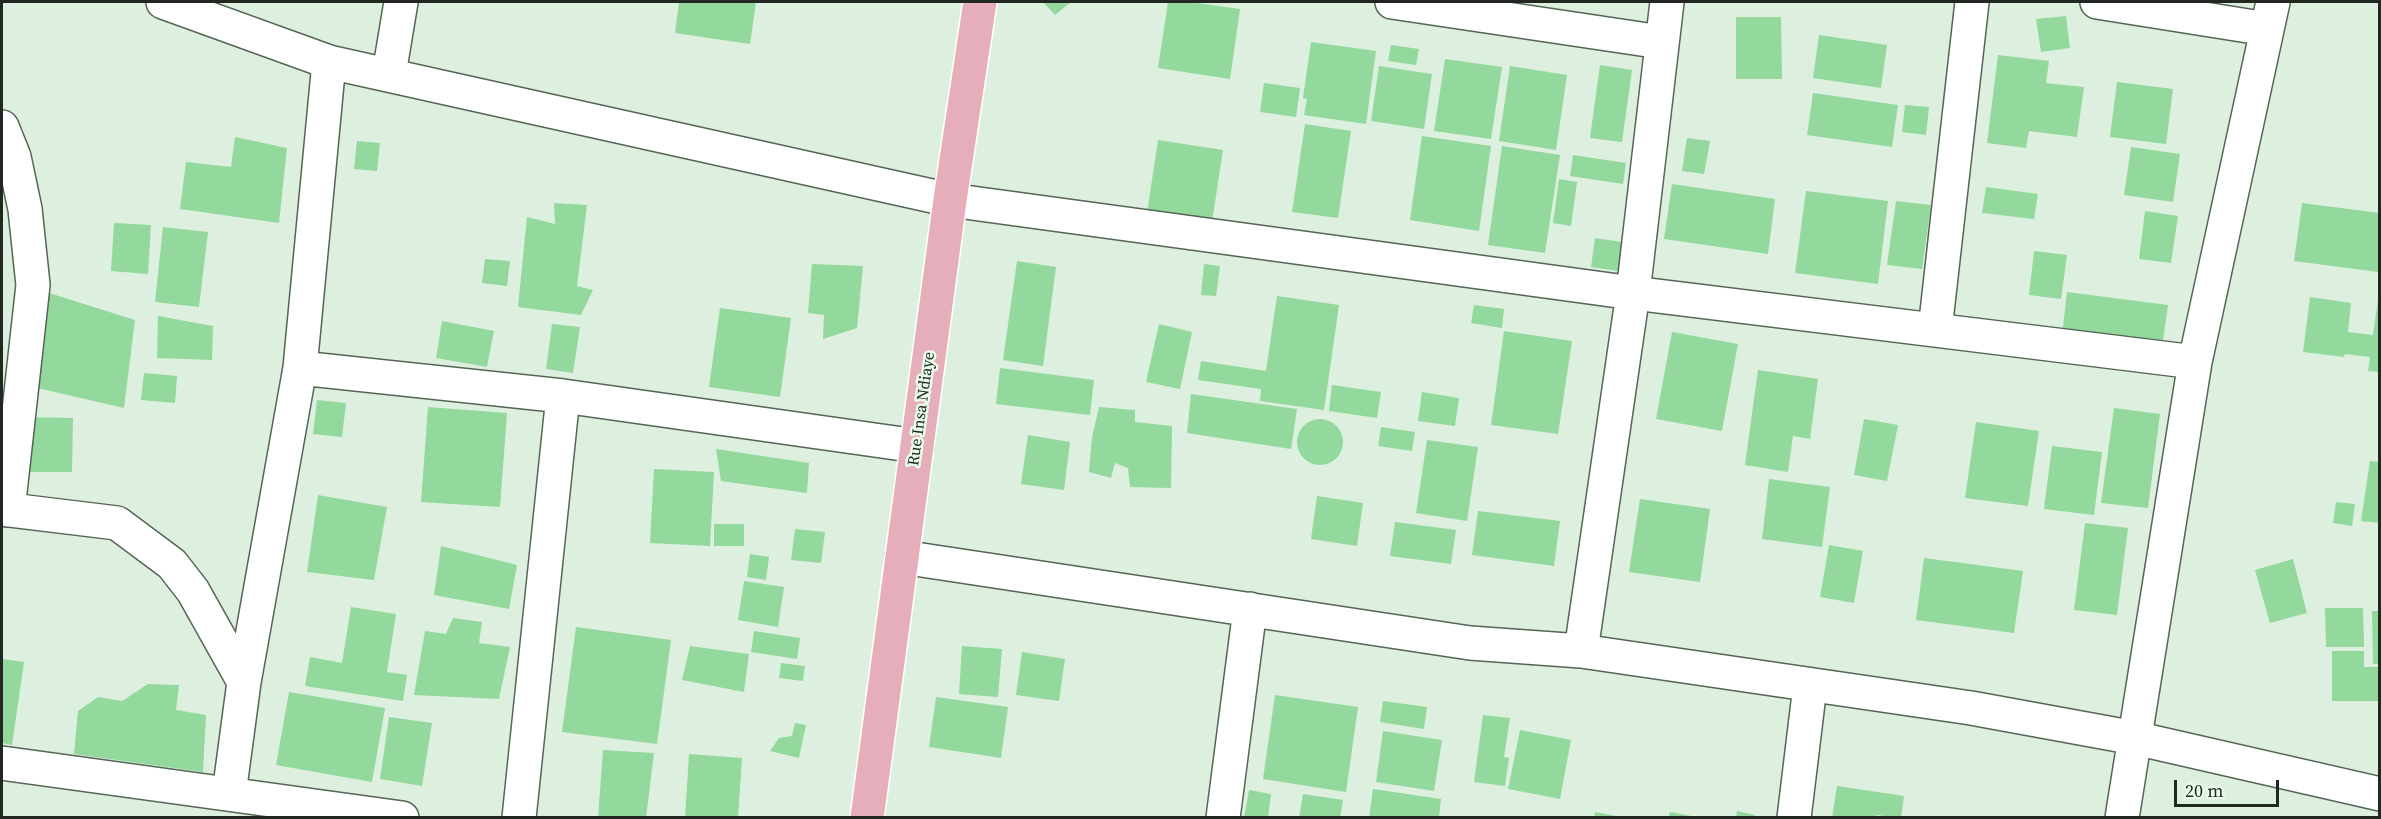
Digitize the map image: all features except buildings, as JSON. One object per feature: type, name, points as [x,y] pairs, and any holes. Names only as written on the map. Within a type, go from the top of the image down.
[{"type":"main road","name":"Rue Insa Ndiaye","points":[[867,818],[980,2]]},
{"type":"street","points":[[163,2],[329,62],[951,201],[1633,293],[2195,362]]},
{"type":"street","points":[[389,74],[401,2]]},
{"type":"street","points":[[1392,2],[1661,42]]},
{"type":"street","points":[[1581,651],[1633,293],[1667,2]]},
{"type":"street","points":[[1935,330],[1972,2]]},
{"type":"street","points":[[2097,2],[2270,15],[2195,362],[2122,818]]},
{"type":"street","points":[[229,794],[244,682],[300,368],[329,62]]},
{"type":"street","points":[[2,127],[14,157],[25,209],[33,285],[5,509],[117,523],[172,564],[193,591],[244,682]]},
{"type":"street","points":[[300,368],[563,396],[917,446]]},
{"type":"street","points":[[519,818],[563,396]]},
{"type":"street","points":[[902,557],[1470,643],[1581,651],[1971,708],[2135,738],[2379,794]]},
{"type":"street","points":[[1223,818],[1250,609]]},
{"type":"street","points":[[1794,818],[1810,686]]},
{"type":"street","points":[[2,762],[402,818]]}]
